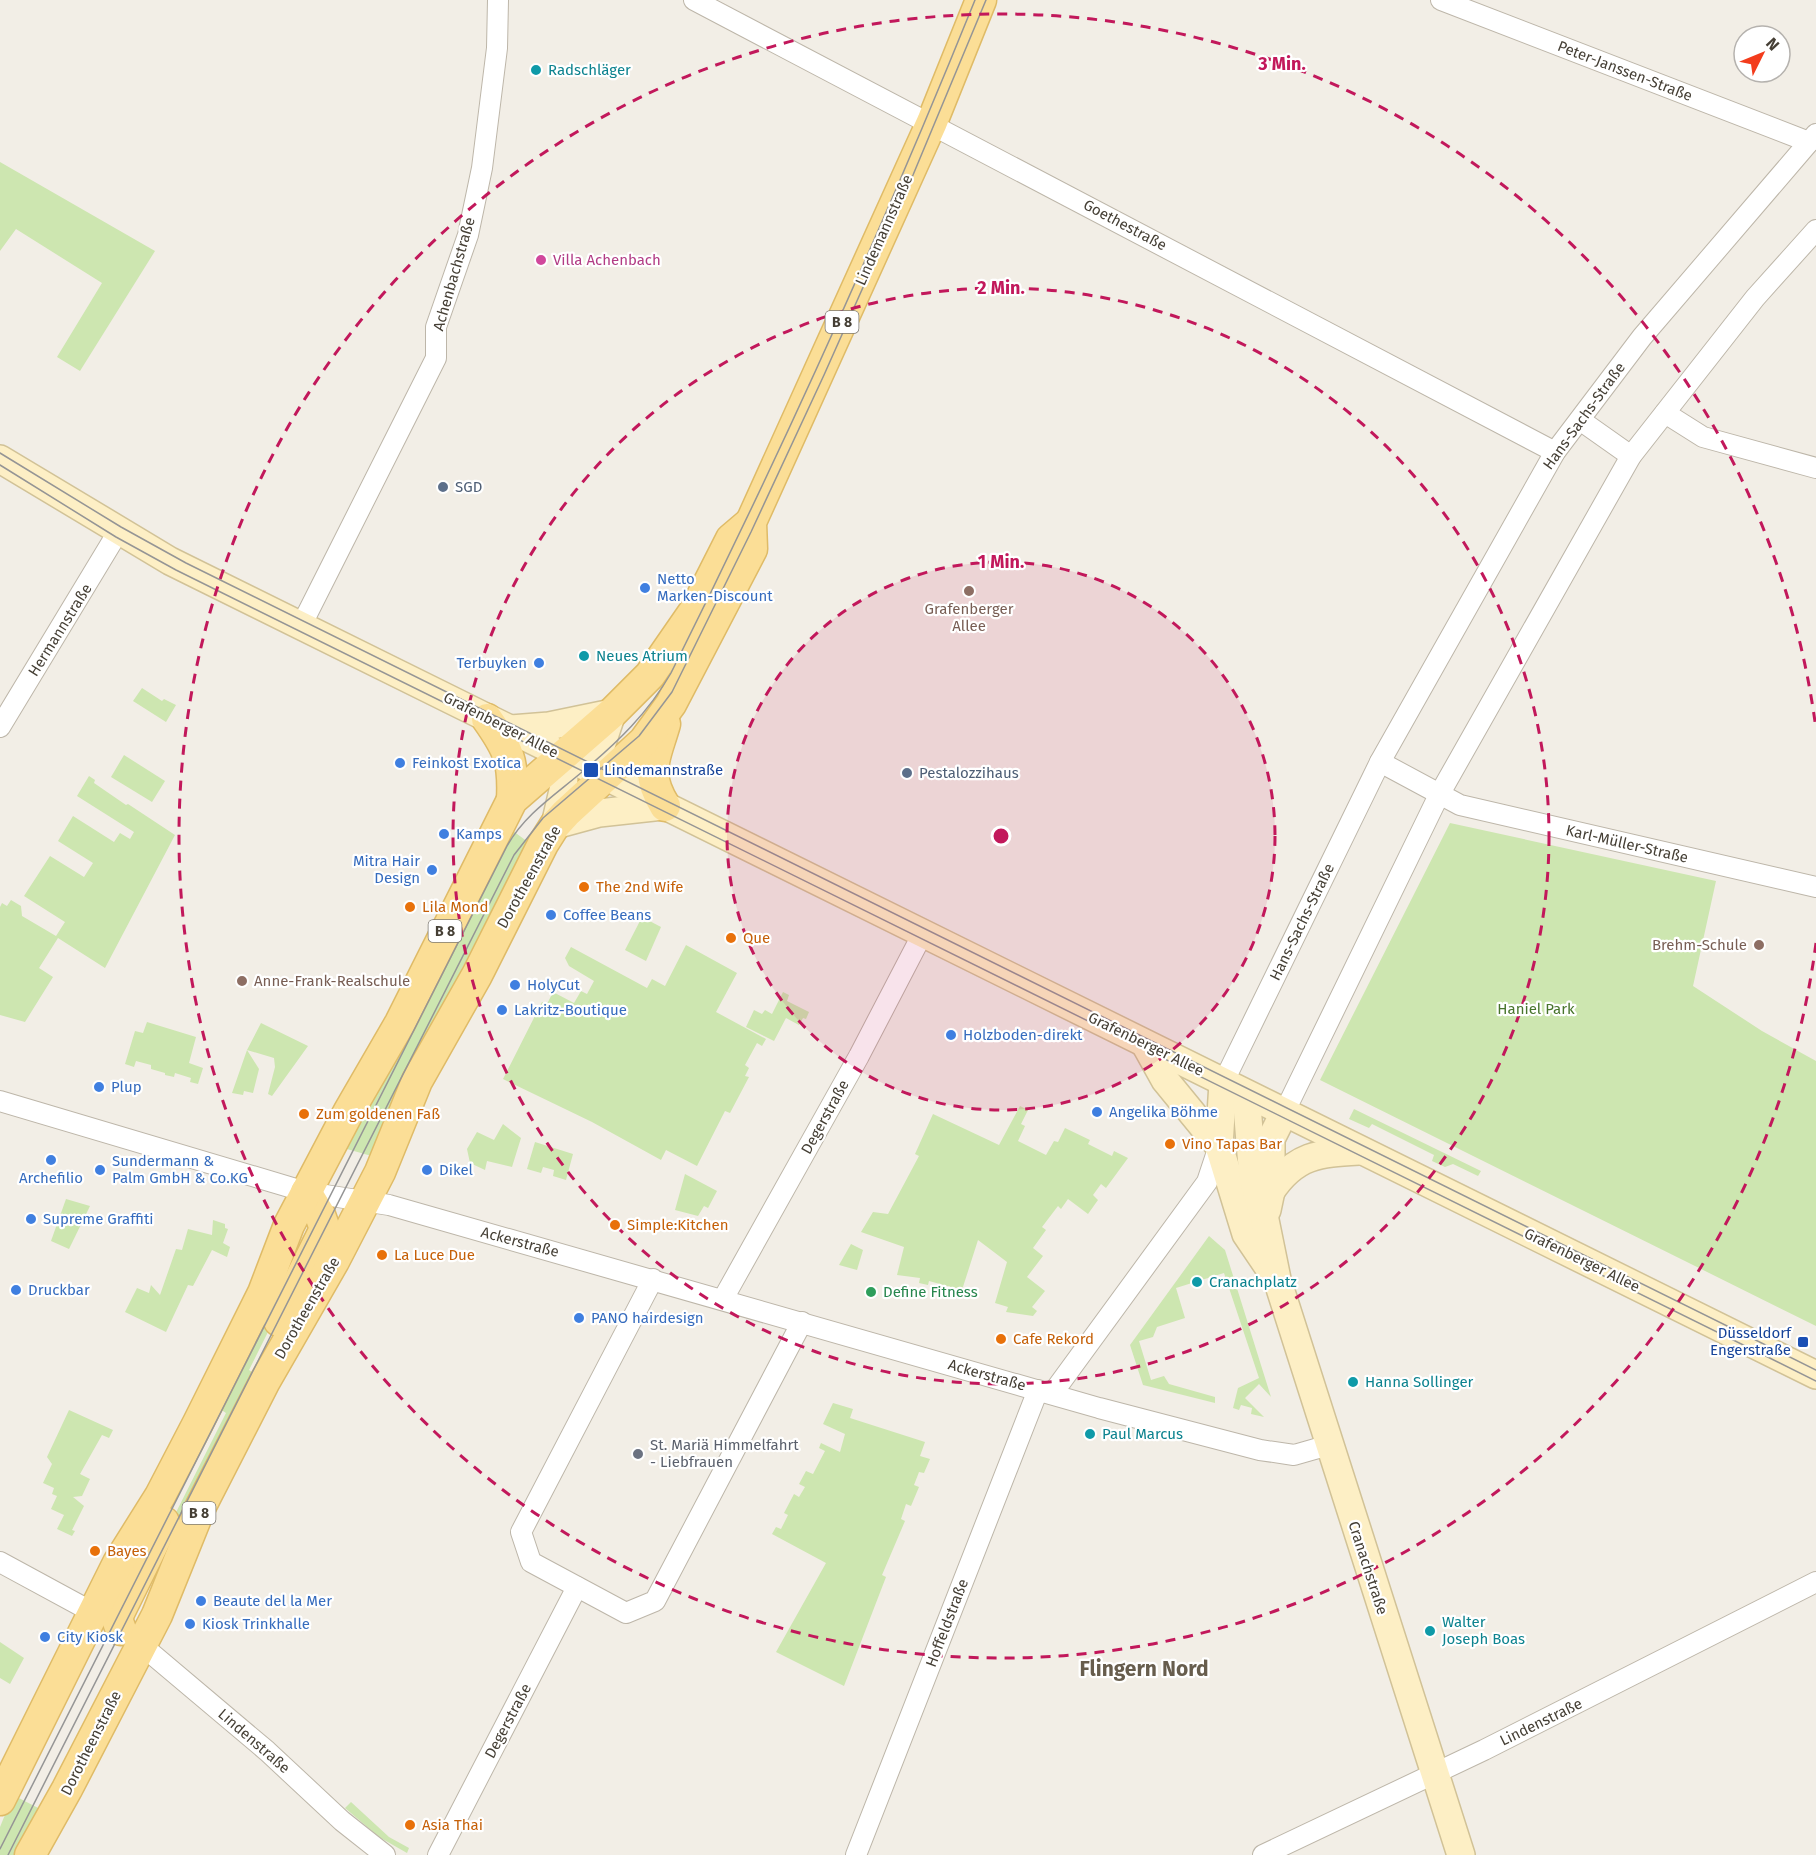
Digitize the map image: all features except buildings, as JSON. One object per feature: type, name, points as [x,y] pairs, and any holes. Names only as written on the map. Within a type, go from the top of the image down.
[{"type":"main road","name":"Lindemannstraße","points":[[563,756],[612,713],[663,660],[695,610],[731,539],[751,522],[932,122],[981,0]]},
{"type":"main road","name":"Grafenberger Allee","points":[[0,459],[118,532],[170,561],[1816,1375]]},
{"type":"main road","name":"Lindemannstraße","points":[[606,777],[644,741],[671,704],[752,549],[751,522]]},
{"type":"main road","points":[[555,825],[590,814],[664,806],[652,775],[652,760],[671,704]]},
{"type":"main road","points":[[512,800],[512,763],[498,724],[549,726],[612,713]]},
{"type":"main road","name":"B 8","points":[[606,777],[599,752],[612,713]]},
{"type":"main road","name":"B 8","points":[[0,1800],[118,1563],[160,1496],[198,1423],[262,1293],[289,1225],[349,1111],[400,1023],[512,800],[563,756]]},
{"type":"main road","name":"B 8","points":[[555,825],[564,786],[563,756]]},
{"type":"main road","name":"Dorotheenstraße","points":[[30,1855],[67,1789],[131,1637],[175,1573],[201,1506],[265,1380],[380,1172],[432,1053],[477,975],[555,825],[606,777]]},
{"type":"main road","name":"Cranachstraße","points":[[1144,1044],[1165,1080],[1219,1146],[1246,1234],[1277,1279]]},
{"type":"main road","name":"Cranachstraße","points":[[1219,1146],[1234,1088]]},
{"type":"main road","name":"Cranachstraße","points":[[1234,1088],[1252,1178],[1265,1220],[1277,1279],[1461,1855]]},
{"type":"main road","name":"Cranachstraße","points":[[1265,1220],[1271,1191],[1271,1139],[1284,1113]]},
{"type":"main road","points":[[1271,1191],[1278,1181],[1304,1158],[1317,1154],[1360,1151]]},
{"type":"main road","points":[[265,1380],[265,1349],[325,1229],[320,1215],[306,1192]]},
{"type":"main road","points":[[131,1637],[117,1619],[202,1447],[198,1423]]},
{"type":"street","name":"Achenbachstraße","points":[[301,626],[436,358],[436,327],[468,235],[482,168],[497,48],[498,0]]},
{"type":"street","name":"Goethestraße","points":[[694,0],[932,122],[1555,452]]},
{"type":"street","name":"Peter-Janssen-Straße","points":[[1442,0],[1812,138]]},
{"type":"street","name":"Hans-Sachs-Straße","points":[[1234,1088],[1380,762],[1555,452],[1641,337],[1812,138]]},
{"type":"street","points":[[1284,1113],[1439,795],[1630,456],[1755,298],[1816,230]]},
{"type":"street","points":[[1665,413],[1703,437],[1816,468]]},
{"type":"street","points":[[1580,420],[1630,456]]},
{"type":"street","name":"Hermannstraße","points":[[0,727],[118,532]]},
{"type":"street","points":[[1380,762],[1439,795]]},
{"type":"street","name":"Karl-Müller-Straße","points":[[1439,795],[1471,808],[1816,887]]},
{"type":"street","name":"Degerstraße","points":[[723,1299],[853,1066],[923,933]]},
{"type":"street","name":"Ackerstraße","points":[[0,1101],[306,1192],[390,1205],[1045,1392]]},
{"type":"street","name":"Hoffeldstraße","points":[[856,1855],[1045,1392],[1207,1182],[1219,1146]]},
{"type":"street","points":[[653,1279],[521,1532],[531,1562],[626,1613],[655,1601],[802,1322]]},
{"type":"street","points":[[1045,1392],[1260,1450],[1294,1455],[1329,1445]]},
{"type":"street","points":[[0,1562],[94,1613]]},
{"type":"street","name":"Lindenstraße","points":[[1263,1855],[1434,1774],[1816,1582]]},
{"type":"street","name":"Degerstraße","points":[[438,1855],[577,1587]]},
{"type":"street","name":"Lindenstraße","points":[[131,1637],[267,1751],[342,1821],[385,1855]]},
{"type":"green space","points":[[0,162],[155,251],[80,371],[57,357],[102,283],[16,229],[0,251]]},
{"type":"green space","points":[[142,688],[162,701],[164,699],[176,705],[166,722],[133,701]]},
{"type":"green space","points":[[124,755],[165,781],[152,802],[111,777]]},
{"type":"green space","points":[[89,776],[95,780],[94,783],[126,805],[128,804],[175,835],[105,968],[58,938],[39,968],[53,977],[25,1022],[0,1015],[0,907],[2,903],[7,906],[11,900],[21,906],[22,916],[56,936],[65,922],[24,896],[50,856],[84,877],[93,863],[58,841],[73,816],[114,842],[120,833],[130,839],[134,832],[77,796]]},
{"type":"green space","name":"Haniel Park","points":[[1450,823],[1716,881],[1693,986],[1762,1031],[1816,1061],[1816,1326],[1320,1080]]},
{"type":"green space","points":[[513,831],[528,842],[461,970],[375,1157],[340,1147]]},
{"type":"green space","points":[[642,917],[661,927],[646,961],[625,950]]},
{"type":"green space","points":[[686,945],[737,973],[716,1012],[766,1039],[762,1046],[757,1043],[745,1065],[749,1068],[745,1076],[749,1077],[730,1113],[725,1111],[697,1166],[666,1150],[661,1160],[592,1122],[503,1079],[542,1002],[547,1004],[553,992],[574,1003],[581,991],[587,994],[594,981],[569,966],[565,958],[571,947],[647,988],[652,979],[665,986]]},
{"type":"green space","points":[[783,992],[789,995],[787,1001],[809,1012],[806,1019],[803,1018],[799,1025],[786,1018],[774,1041],[746,1027],[754,1010],[762,1014],[765,1010],[772,1014]]},
{"type":"green space","points":[[147,1022],[196,1037],[189,1063],[203,1068],[198,1084],[190,1082],[191,1078],[175,1073],[174,1077],[165,1075],[165,1073],[151,1069],[151,1065],[136,1061],[134,1067],[125,1064],[135,1031],[143,1033]]},
{"type":"green space","points":[[261,1023],[308,1046],[272,1096],[268,1094],[275,1067],[274,1058],[247,1050]]},
{"type":"green space","points":[[247,1050],[259,1069],[253,1093],[244,1091],[243,1095],[232,1093]]},
{"type":"green space","points":[[1020,1106],[1028,1110],[1021,1124],[1025,1126],[1018,1141],[1046,1155],[1054,1141],[1058,1142],[1065,1128],[1090,1140],[1088,1144],[1112,1156],[1114,1151],[1128,1158],[1106,1188],[1101,1184],[1093,1195],[1098,1200],[1088,1214],[1068,1199],[1061,1209],[1058,1206],[1042,1227],[1046,1230],[1033,1248],[1043,1256],[1027,1277],[1045,1291],[1032,1307],[1037,1311],[1033,1316],[1006,1312],[1008,1307],[995,1303],[1007,1262],[978,1240],[962,1290],[929,1281],[928,1285],[919,1283],[920,1278],[897,1275],[904,1247],[861,1232],[873,1212],[888,1214],[919,1156],[915,1154],[933,1114],[999,1145]]},
{"type":"green space","points":[[1354,1109],[1481,1171],[1478,1176],[1453,1164],[1445,1167],[1432,1161],[1434,1155],[1372,1124],[1369,1128],[1349,1119]]},
{"type":"green space","points":[[503,1124],[521,1138],[512,1167],[487,1161],[485,1170],[470,1163],[467,1149],[477,1132],[494,1140]]},
{"type":"green space","points":[[535,1142],[573,1154],[566,1180],[553,1176],[554,1170],[543,1167],[541,1173],[527,1169]]},
{"type":"green space","points":[[685,1174],[717,1191],[708,1208],[704,1206],[698,1216],[675,1210]]},
{"type":"green space","points":[[66,1199],[90,1206],[69,1249],[51,1241]]},
{"type":"green space","points":[[213,1220],[225,1224],[225,1228],[228,1229],[223,1243],[230,1247],[227,1257],[212,1250],[193,1286],[188,1285],[166,1332],[125,1312],[137,1288],[149,1293],[151,1285],[160,1295],[176,1249],[182,1250],[188,1229],[212,1235]]},
{"type":"green space","points":[[1209,1236],[1225,1250],[1271,1397],[1259,1384],[1245,1398],[1264,1417],[1251,1414],[1252,1408],[1241,1405],[1239,1410],[1233,1408],[1238,1388],[1259,1378],[1224,1273],[1176,1288],[1185,1318],[1157,1327],[1153,1337],[1139,1341],[1151,1380],[1164,1376],[1169,1384],[1215,1397],[1215,1403],[1143,1385],[1130,1345]]},
{"type":"green space","points":[[851,1244],[863,1250],[857,1270],[839,1265]]},
{"type":"green space","points":[[309,1250],[249,1370],[256,1375],[159,1583],[152,1579],[148,1587],[141,1582],[226,1413],[217,1407],[289,1253],[296,1254]]},
{"type":"green space","points":[[833,1403],[853,1409],[850,1418],[925,1442],[920,1456],[930,1459],[924,1473],[919,1472],[914,1485],[919,1487],[911,1506],[906,1504],[901,1519],[905,1521],[882,1575],[886,1577],[844,1686],[776,1652],[826,1563],[772,1534],[776,1527],[781,1529],[788,1515],[784,1513],[794,1494],[799,1497],[805,1487],[799,1484],[806,1471],[813,1474],[825,1451],[819,1448],[821,1443],[840,1452],[845,1434],[823,1424]]},
{"type":"green space","points":[[69,1410],[113,1430],[109,1438],[102,1435],[80,1474],[90,1479],[82,1496],[73,1497],[84,1506],[72,1530],[75,1531],[72,1536],[57,1529],[64,1515],[51,1509],[57,1496],[52,1494],[54,1488],[43,1483],[52,1464],[47,1457]]},
{"type":"green space","points":[[0,1642],[24,1658],[10,1684],[0,1678]]},
{"type":"green space","points":[[13,1795],[44,1811],[17,1855],[0,1855],[0,1827]]},
{"type":"green space","points":[[351,1802],[389,1837],[409,1848],[407,1853],[379,1837],[345,1808]]},
{"type":"tram line","points":[[0,1849],[507,846],[532,815],[620,738],[652,701],[671,673],[830,340],[975,0]]},
{"type":"tram line","points":[[8,1855],[514,855],[543,818],[639,736],[672,692],[751,532],[824,375],[913,175],[986,0]]},
{"type":"tram line","points":[[0,453],[121,527],[186,563],[1816,1370]]},
{"type":"tram line","points":[[0,465],[116,537],[176,570],[1816,1381]]},
{"type":"place","name":"Radschläger","points":[[536,70]]},
{"type":"place","name":"Villa Achenbach","points":[[541,260]]},
{"type":"place","name":"SGD","points":[[443,487]]},
{"type":"place","name":"Netto Marken-Discount","points":[[645,588]]},
{"type":"place","name":"Grafenberger Allee","points":[[969,591]]},
{"type":"place","name":"Neues Atrium","points":[[584,656]]},
{"type":"place","name":"Terbuyken","points":[[539,663]]},
{"type":"place","name":"Feinkost Exotica","points":[[400,763]]},
{"type":"place","name":"Lindemannstraße","points":[[591,770]]},
{"type":"place","name":"Pestalozzihaus","points":[[907,773]]},
{"type":"place","name":"Kamps","points":[[444,834]]},
{"type":"place","name":"Mitra Hair Design","points":[[432,870]]},
{"type":"place","name":"The 2nd Wife","points":[[584,887]]},
{"type":"place","name":"Lila Mond","points":[[410,907]]},
{"type":"place","name":"Coffee Beans","points":[[551,915]]},
{"type":"place","name":"Que","points":[[731,938]]},
{"type":"place","name":"Brehm-Schule","points":[[1759,945]]},
{"type":"place","name":"Anne-Frank-Realschule","points":[[242,981]]},
{"type":"place","name":"HolyCut","points":[[515,985]]},
{"type":"place","name":"Lakritz-Boutique","points":[[502,1010]]},
{"type":"place","name":"Holzboden-direkt","points":[[951,1035]]},
{"type":"place","name":"Plup","points":[[99,1087]]},
{"type":"place","name":"Angelika Böhme","points":[[1097,1112]]},
{"type":"place","name":"Zum goldenen Faß","points":[[304,1114]]},
{"type":"place","name":"Vino Tapas Bar","points":[[1170,1144]]},
{"type":"place","name":"Archefilio","points":[[51,1160]]},
{"type":"place","name":"Sundermann & Palm GmbH & Co.KG","points":[[100,1170]]},
{"type":"place","name":"Dikel","points":[[427,1170]]},
{"type":"place","name":"Supreme Graffiti","points":[[31,1219]]},
{"type":"place","name":"Simple:Kitchen","points":[[615,1225]]},
{"type":"place","name":"La Luce Due","points":[[382,1255]]},
{"type":"place","name":"Cranachplatz","points":[[1197,1282]]},
{"type":"place","name":"Druckbar","points":[[16,1290]]},
{"type":"place","name":"Define Fitness","points":[[871,1292]]},
{"type":"place","name":"PANO hairdesign","points":[[579,1318]]},
{"type":"place","name":"Cafe Rekord","points":[[1001,1339]]},
{"type":"place","name":"Düsseldorf Engerstraße","points":[[1803,1342]]},
{"type":"place","name":"Hanna Sollinger","points":[[1353,1382]]},
{"type":"place","name":"Paul Marcus","points":[[1090,1434]]},
{"type":"place","name":"St. Mariä Himmelfahrt - Liebfrauen","points":[[638,1454]]},
{"type":"place","name":"Bayes","points":[[95,1551]]},
{"type":"place","name":"Beaute del la Mer","points":[[201,1601]]},
{"type":"place","name":"Kiosk Trinkhalle","points":[[190,1624]]},
{"type":"place","name":"Walter Joseph Boas","points":[[1430,1631]]},
{"type":"place","name":"City Kiosk","points":[[45,1637]]},
{"type":"place","name":"Asia Thai","points":[[410,1825]]},
{"type":"district","name":"Flingern Nord","points":[[1144,1669]]}]
